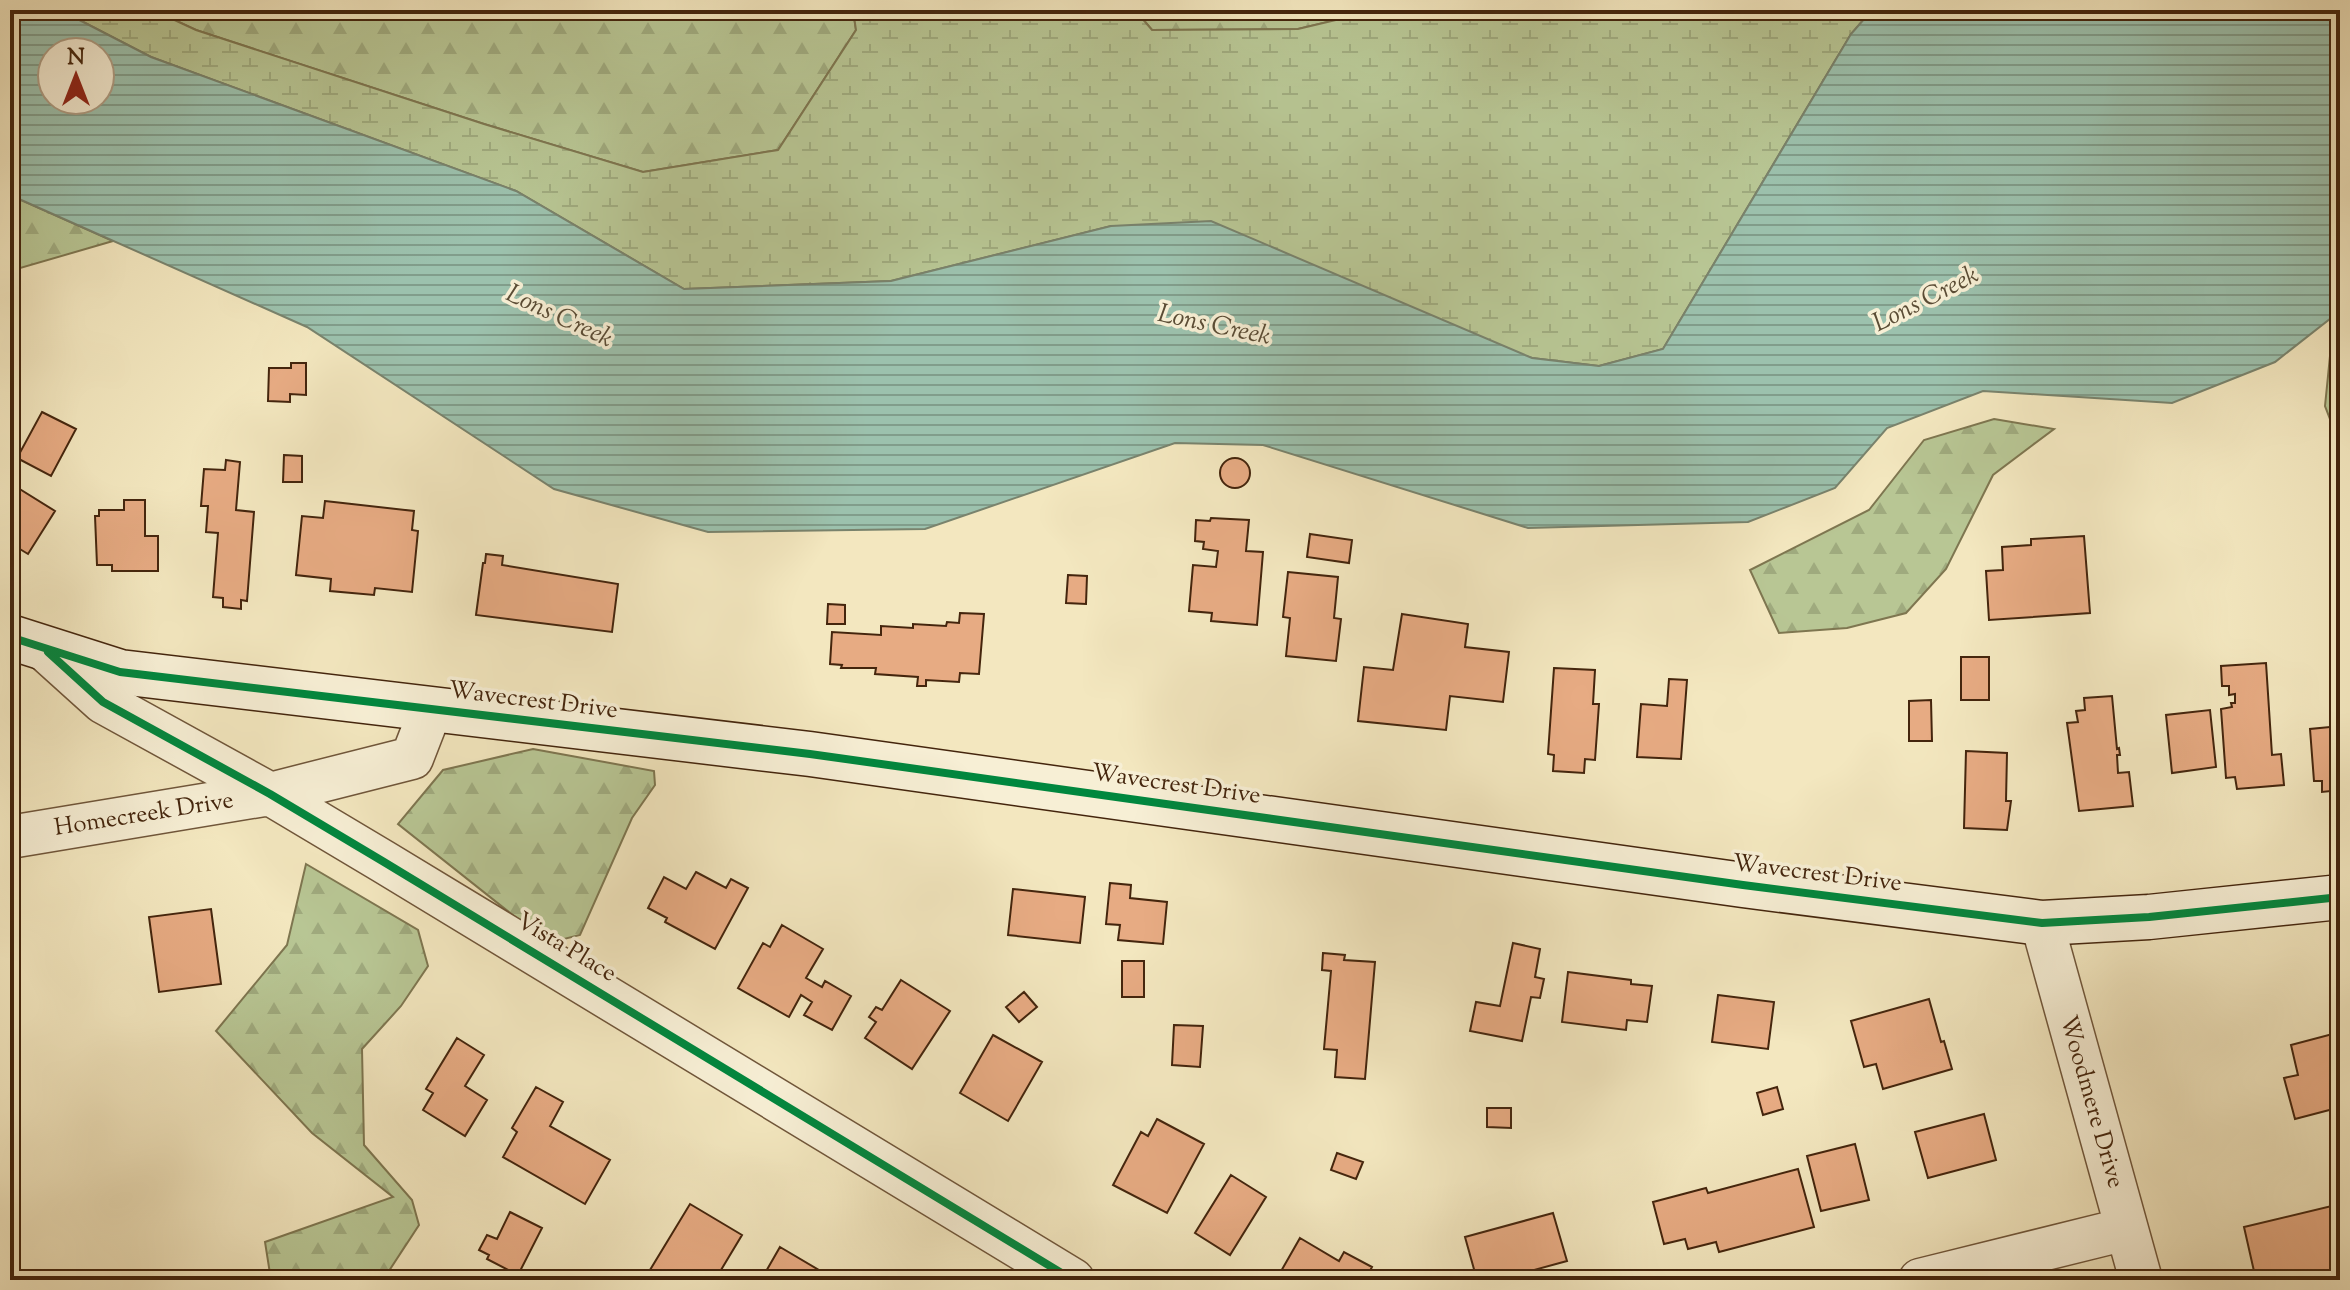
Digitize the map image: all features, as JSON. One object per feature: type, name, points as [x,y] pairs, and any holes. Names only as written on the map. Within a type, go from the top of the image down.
[{"type":"street","name":"Wavecrest Drive","points":[[26,642],[120,672],[810,754],[1743,885],[2042,923],[2149,917],[2340,897]]},
{"type":"street","name":"Vista Place","points":[[26,642],[103,702],[270,794],[1073,1280]]},
{"type":"street","name":"Homecreek Drive","points":[[10,837],[270,794],[412,758],[431,709]]},
{"type":"street","name":"Woodmere Drive","points":[[2042,923],[2141,1280]]},
{"type":"street","points":[[1920,1280],[2126,1229]]},
{"type":"green space","points":[[60,10],[153,10],[196,30],[643,172],[778,150],[856,30],[853,10],[1135,10],[1152,30],[1298,29],[1378,10],[1872,10],[1851,34],[1663,349],[1599,366],[1532,358],[1111,226],[891,281],[684,289],[516,191],[151,57],[116,39],[116,36]]},
{"type":"green space","points":[[153,10],[853,10],[856,30],[778,150],[643,172],[196,30]]},
{"type":"green space","points":[[1135,10],[1378,10],[1298,29],[1152,30]]},
{"type":"green space","points":[[10,195],[113,241],[10,271]]},
{"type":"green space","points":[[2340,347],[2340,445],[2325,406],[2330,356]]},
{"type":"green space","points":[[1994,419],[2054,429],[1993,475],[1946,569],[1906,613],[1847,628],[1779,633],[1750,570],[1869,510],[1924,440]]},
{"type":"green space","points":[[533,749],[654,771],[655,785],[632,818],[580,935],[548,943],[398,824],[443,770]]},
{"type":"green space","points":[[306,864],[418,930],[428,966],[401,1006],[362,1049],[364,1145],[412,1200],[419,1225],[383,1280],[271,1280],[265,1242],[393,1197],[312,1133],[216,1031],[287,945]]},
{"type":"water","name":"Lons Creek","points":[[10,10],[60,10],[110,36],[36,36],[36,116],[116,116],[116,39],[151,57],[516,191],[684,289],[891,281],[1111,226],[1211,221],[1532,358],[1599,366],[1663,349],[1851,34],[1872,10],[2340,10],[2340,311],[2275,362],[2172,403],[1983,391],[1887,428],[1835,488],[1748,522],[1528,528],[1263,445],[1175,443],[925,529],[708,532],[554,489],[307,327],[10,195]]},
{"type":"building","points":[[291,363],[306,363],[306,395],[290,394],[290,402],[268,401],[269,368],[291,368]]},
{"type":"building","points":[[42,412],[76,429],[51,476],[17,458]]},
{"type":"building","points":[[284,455],[302,456],[302,482],[283,482]]},
{"type":"building","points":[[1235,458],[1246,462],[1250,473],[1246,484],[1235,488],[1224,484],[1220,473],[1224,462]]},
{"type":"building","points":[[226,460],[240,462],[236,510],[254,512],[247,601],[241,600],[241,609],[223,607],[223,598],[213,597],[218,533],[206,532],[208,506],[201,506],[204,469],[225,470]]},
{"type":"building","points":[[10,483],[55,511],[28,554],[10,543]]},
{"type":"building","points":[[124,500],[145,500],[145,536],[158,536],[158,571],[112,571],[112,565],[97,565],[95,516],[99,516],[99,510],[124,510]]},
{"type":"building","points":[[325,501],[414,511],[412,530],[418,531],[412,592],[375,588],[374,595],[330,591],[331,579],[296,575],[302,516],[323,518]]},
{"type":"building","points":[[1211,518],[1249,520],[1246,551],[1263,552],[1257,625],[1211,621],[1212,613],[1189,611],[1193,565],[1216,567],[1218,551],[1203,549],[1204,542],[1195,541],[1196,520],[1210,521]]},
{"type":"building","points":[[1310,534],[1352,540],[1349,563],[1307,557]]},
{"type":"building","points":[[2084,536],[2090,613],[1989,620],[1986,571],[2003,570],[2002,547],[2031,545],[2031,539]]},
{"type":"building","points":[[486,554],[503,556],[502,565],[618,584],[612,632],[476,615]]},
{"type":"building","points":[[1288,572],[1338,577],[1334,618],[1341,619],[1336,661],[1286,656],[1290,618],[1283,617]]},
{"type":"building","points":[[1068,575],[1087,576],[1086,604],[1066,603]]},
{"type":"building","points":[[828,604],[845,605],[845,624],[827,624]]},
{"type":"building","points":[[960,613],[984,614],[979,674],[960,673],[959,682],[926,680],[926,686],[917,686],[918,677],[875,674],[876,668],[841,668],[842,665],[830,664],[832,632],[881,635],[881,626],[946,626],[947,622],[959,623]]},
{"type":"building","points":[[1402,614],[1468,624],[1465,647],[1509,652],[1503,702],[1450,696],[1446,730],[1358,721],[1364,667],[1393,670]]},
{"type":"building","points":[[1961,657],[1989,657],[1989,700],[1961,700]]},
{"type":"building","points":[[2266,663],[2272,755],[2281,754],[2284,785],[2237,789],[2235,777],[2226,778],[2221,709],[2232,707],[2235,694],[2229,695],[2229,686],[2222,686],[2221,666]]},
{"type":"building","points":[[1554,668],[1595,670],[1593,704],[1599,704],[1595,760],[1585,759],[1584,773],[1553,771],[1554,755],[1548,754]]},
{"type":"building","points":[[1669,679],[1687,680],[1681,759],[1637,757],[1641,704],[1667,706]]},
{"type":"building","points":[[2112,696],[2120,755],[2117,755],[2118,773],[2129,772],[2133,806],[2079,811],[2067,723],[2078,722],[2076,711],[2085,710],[2084,698]]},
{"type":"building","points":[[1931,700],[1932,741],[1909,741],[1909,701]]},
{"type":"building","points":[[2210,710],[2216,767],[2172,773],[2166,715]]},
{"type":"building","points":[[2340,726],[2340,790],[2322,792],[2322,781],[2314,781],[2310,729]]},
{"type":"building","points":[[1966,751],[2007,753],[2006,801],[2011,801],[2007,830],[1964,828]]},
{"type":"building","points":[[696,872],[726,888],[731,879],[748,888],[715,949],[665,922],[667,918],[648,908],[664,877],[686,889]]},
{"type":"building","points":[[1110,883],[1131,885],[1130,898],[1167,902],[1163,944],[1118,940],[1120,925],[1106,924]]},
{"type":"building","points":[[1013,889],[1085,897],[1080,943],[1008,935]]},
{"type":"building","points":[[211,909],[221,984],[159,992],[149,917]]},
{"type":"building","points":[[782,925],[823,949],[806,978],[822,987],[825,981],[851,996],[832,1030],[804,1015],[812,1002],[801,995],[789,1017],[738,988],[763,943],[770,947]]},
{"type":"building","points":[[1513,943],[1540,949],[1535,977],[1544,979],[1540,998],[1531,997],[1522,1041],[1470,1031],[1476,1002],[1500,1006]]},
{"type":"building","points":[[1323,953],[1345,955],[1344,960],[1375,962],[1365,1079],[1335,1077],[1337,1050],[1324,1049],[1331,971],[1322,970]]},
{"type":"building","points":[[1122,961],[1144,961],[1144,997],[1122,997]]},
{"type":"building","points":[[1568,972],[1631,980],[1631,984],[1652,986],[1647,1022],[1627,1020],[1626,1030],[1562,1022]]},
{"type":"building","points":[[901,980],[950,1011],[912,1069],[865,1038],[876,1022],[869,1017],[876,1007],[882,1010]]},
{"type":"building","points":[[1024,992],[1037,1007],[1019,1022],[1006,1007]]},
{"type":"building","points":[[1718,995],[1774,1002],[1768,1049],[1712,1042]]},
{"type":"building","points":[[1929,999],[1952,1069],[1883,1089],[1876,1064],[1864,1067],[1851,1021]]},
{"type":"building","points":[[1174,1025],[1203,1026],[1200,1067],[1172,1065]]},
{"type":"building","points":[[2340,1032],[2340,1085],[2332,1087],[2337,1108],[2295,1119],[2284,1078],[2298,1075],[2291,1045]]},
{"type":"building","points":[[993,1035],[1042,1062],[1008,1121],[960,1093]]},
{"type":"building","points":[[457,1038],[484,1055],[465,1086],[487,1100],[465,1136],[423,1110],[433,1093],[426,1089]]},
{"type":"building","points":[[536,1087],[563,1102],[550,1126],[610,1160],[585,1204],[503,1157],[517,1132],[512,1128]]},
{"type":"building","points":[[1777,1087],[1783,1109],[1763,1115],[1757,1093]]},
{"type":"building","points":[[1487,1108],[1511,1108],[1511,1128],[1487,1127]]},
{"type":"building","points":[[1984,1114],[1996,1160],[1928,1178],[1915,1132]]},
{"type":"building","points":[[1157,1119],[1204,1144],[1167,1213],[1113,1185],[1141,1132],[1148,1136]]},
{"type":"building","points":[[1855,1144],[1869,1200],[1821,1211],[1807,1156]]},
{"type":"building","points":[[1337,1153],[1363,1162],[1356,1179],[1331,1170]]},
{"type":"building","points":[[1798,1169],[1814,1227],[1719,1252],[1716,1242],[1688,1249],[1685,1239],[1664,1244],[1653,1202],[1706,1188],[1708,1193]]},
{"type":"building","points":[[1231,1175],[1266,1197],[1230,1255],[1195,1233]]},
{"type":"building","points":[[690,1204],[742,1235],[715,1280],[666,1280],[650,1270]]},
{"type":"building","points":[[2340,1204],[2340,1274],[2318,1279],[2316,1271],[2274,1280],[2256,1280],[2244,1227]]},
{"type":"building","points":[[510,1212],[542,1228],[518,1275],[487,1259],[489,1255],[479,1250],[487,1235],[497,1239]]},
{"type":"building","points":[[1553,1213],[1567,1261],[1497,1280],[1477,1280],[1465,1237]]},
{"type":"building","points":[[1300,1238],[1339,1261],[1344,1252],[1372,1267],[1365,1280],[1276,1280]]},
{"type":"building","points":[[780,1247],[824,1273],[820,1280],[761,1280]]},
{"type":"cycle path","points":[[10,637],[120,672],[810,754],[1743,885],[2042,923],[2149,917],[2340,897]]},
{"type":"cycle path","points":[[48,652],[103,702],[270,794],[1073,1280]]}]
